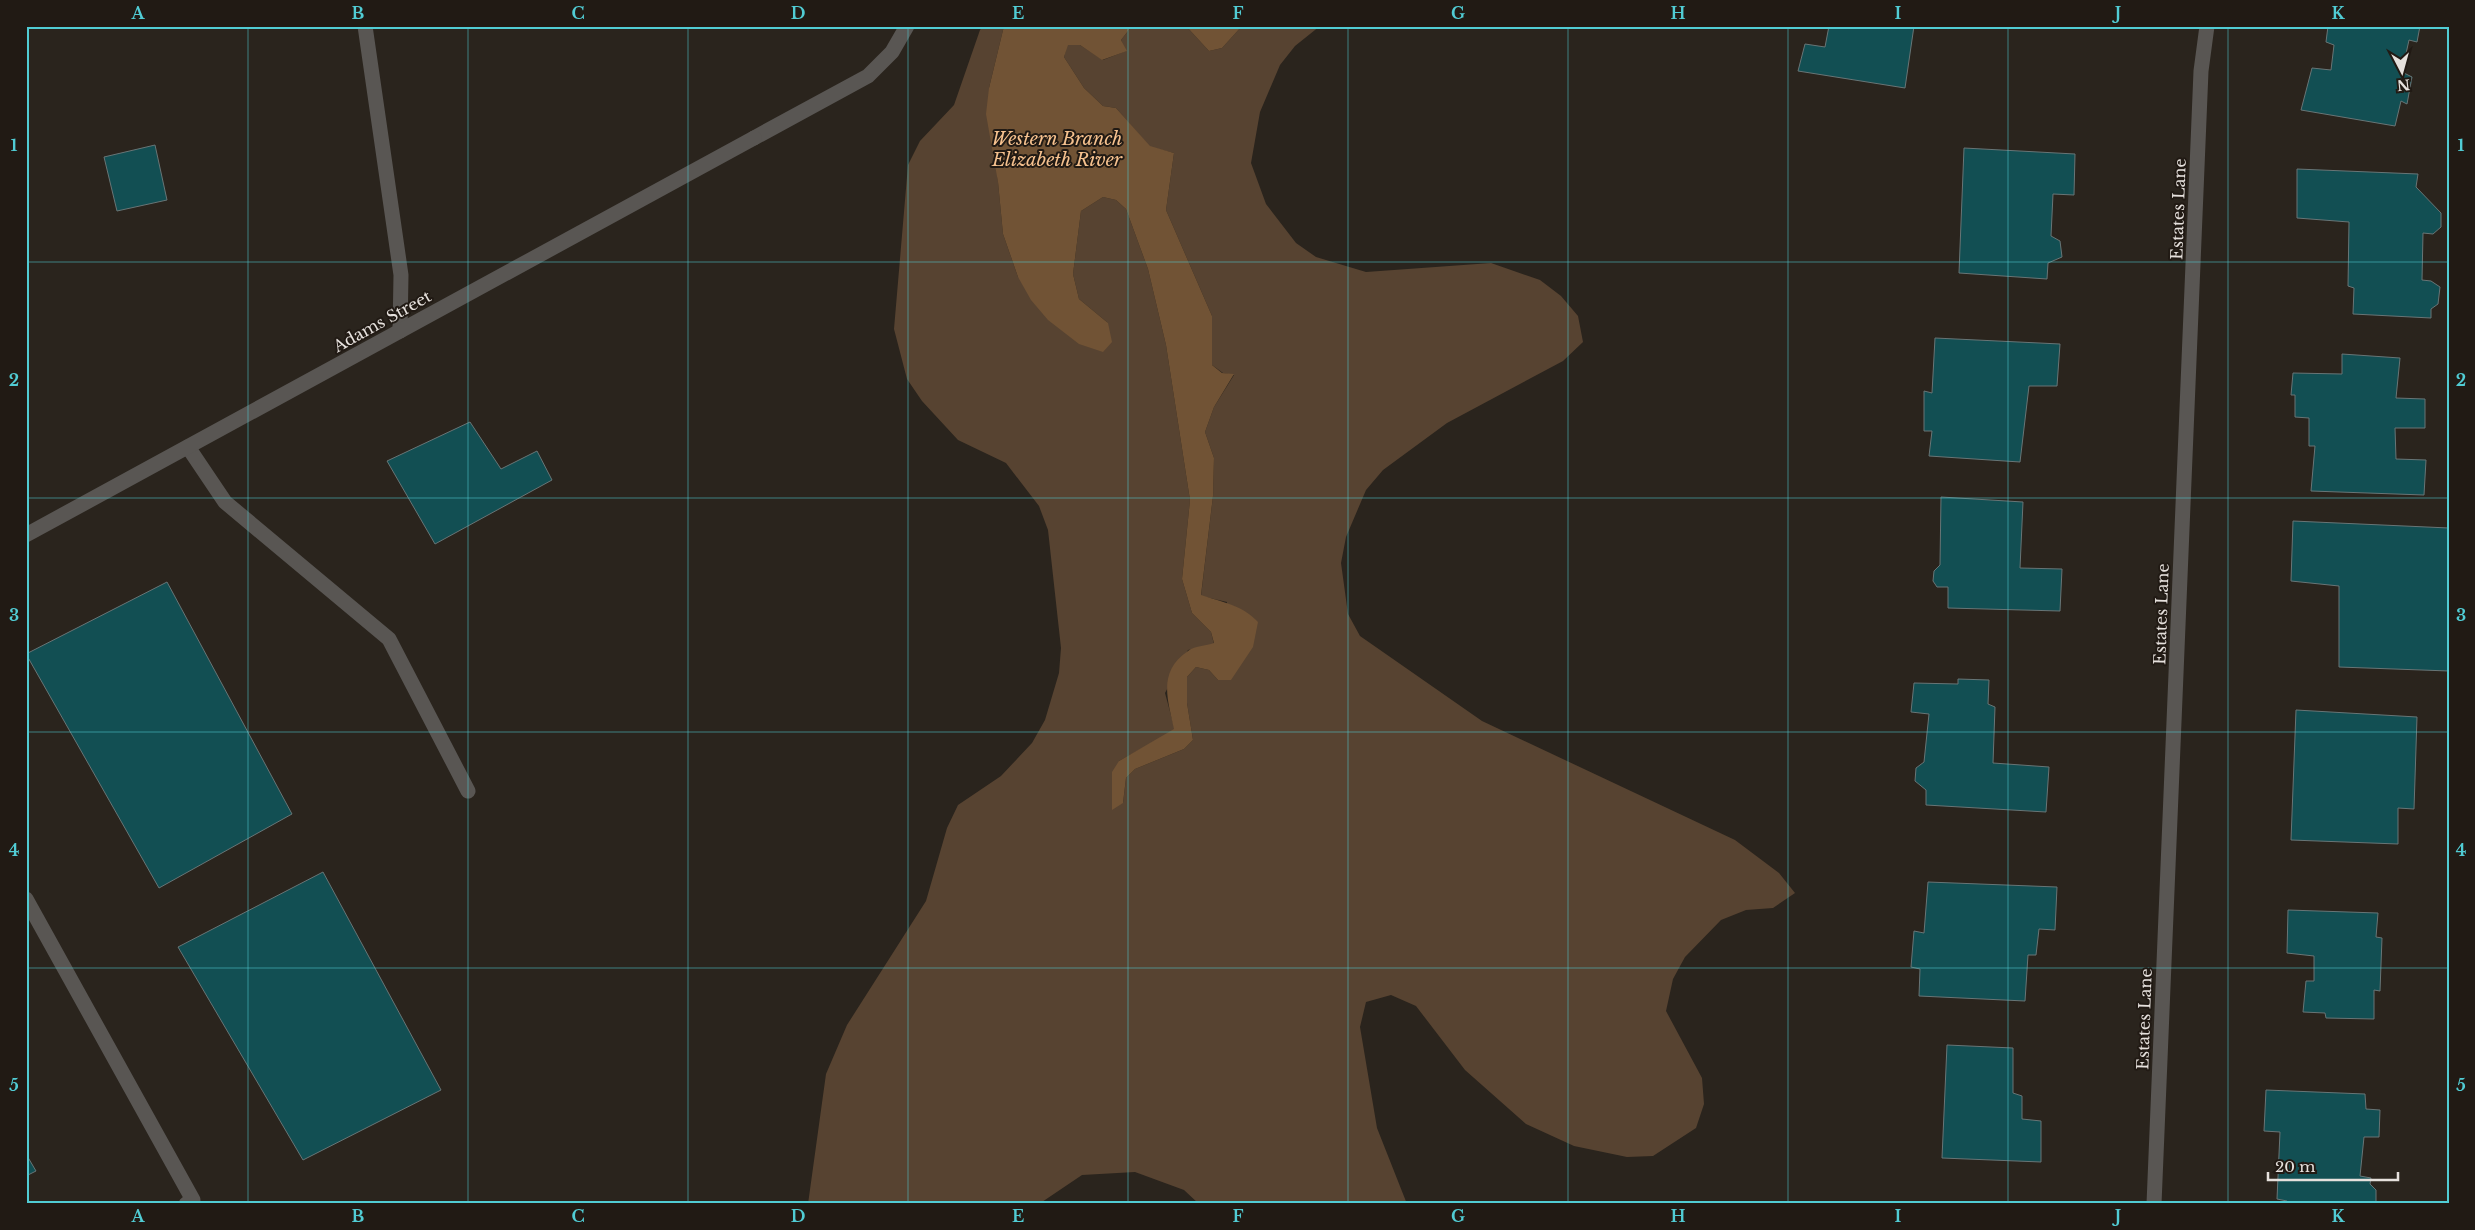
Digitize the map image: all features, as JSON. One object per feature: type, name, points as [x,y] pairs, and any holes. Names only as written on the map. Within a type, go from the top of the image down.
[{"type":"street","points":[[365,26],[400,275],[400,331]]},
{"type":"street","name":"Adams Street","points":[[26,535],[868,76],[892,52],[907,26]]},
{"type":"street","name":"Estates Lane","points":[[2154,1204],[2201,81],[2207,26]]},
{"type":"street","points":[[188,446],[225,502],[389,640],[468,792]]},
{"type":"street","points":[[26,899],[193,1200],[186,1204]]},
{"type":"shaded area","points":[[983,26],[1004,26],[989,88],[1003,234],[1018,277],[1108,323],[1079,299],[1073,274],[1081,211],[1103,197],[1116,200],[1126,209],[1148,269],[1166,345],[1190,500],[1182,579],[1192,613],[1211,632],[1214,644],[1188,650],[1165,693],[1175,730],[1119,761],[1123,803],[1126,778],[1135,769],[1184,749],[1193,740],[1187,703],[1187,677],[1196,667],[1209,670],[1218,680],[1227,602],[1201,596],[1213,496],[1214,458],[1205,432],[1214,407],[1234,375],[1223,373],[1212,365],[1212,316],[1166,210],[1174,153],[1150,147],[1116,108],[1103,106],[1084,88],[1064,57],[1067,45],[1080,45],[1103,60],[1126,51],[1121,40],[1132,26],[1186,26],[1209,51],[1222,48],[1242,26],[1320,26],[1295,46],[1280,65],[1260,112],[1251,163],[1266,204],[1296,243],[1316,257],[1366,272],[1491,263],[1540,280],[1561,296],[1578,316],[1583,342],[1563,361],[1447,423],[1383,470],[1366,490],[1346,537],[1341,563],[1348,614],[1360,636],[1482,721],[1735,840],[1779,873],[1795,893],[1773,908],[1746,910],[1721,920],[1685,957],[1673,979],[1666,1011],[1702,1078],[1704,1104],[1696,1128],[1653,1156],[1627,1157],[1574,1146],[1526,1124],[1465,1070],[1416,1006],[1391,995],[1366,1002],[1360,1027],[1377,1128],[1407,1204],[1199,1204],[1184,1190],[1135,1172],[1082,1175],[1039,1204],[808,1204],[826,1074],[847,1025],[926,901],[947,828],[958,805],[1001,776],[1032,743],[1045,720],[1059,673],[1061,648],[1048,530],[1039,506],[1006,463],[958,440],[922,401],[907,379],[894,329],[908,165],[920,141],[954,105]]},
{"type":"water","name":"Western Branch Elizabeth River","points":[[1004,26],[1132,26],[1121,40],[1127,51],[1102,60],[1080,45],[1068,45],[1064,57],[1084,88],[1103,106],[1116,108],[1150,146],[1174,153],[1166,210],[1212,316],[1212,365],[1222,373],[1234,374],[1214,407],[1205,432],[1214,458],[1213,496],[1201,595],[1238,608],[1258,622],[1253,647],[1231,680],[1218,680],[1209,670],[1196,667],[1187,677],[1187,703],[1193,740],[1184,749],[1135,769],[1126,778],[1123,803],[1112,810],[1112,772],[1119,761],[1174,729],[1167,687],[1168,677],[1172,668],[1178,659],[1191,649],[1214,643],[1211,632],[1192,613],[1182,579],[1190,500],[1166,345],[1148,269],[1126,209],[1116,200],[1103,197],[1081,211],[1073,274],[1079,299],[1108,323],[1112,342],[1103,352],[1079,344],[1048,320],[1031,300],[1018,277],[1003,234],[998,182],[986,114],[989,88]]},
{"type":"water","points":[[1186,26],[1242,26],[1222,48],[1209,51]]},
{"type":"building","points":[[1829,26],[1914,26],[1905,88],[1798,71],[1805,44],[1825,47]]},
{"type":"building","points":[[2328,26],[2420,26],[2417,42],[2409,40],[2402,72],[2412,77],[2407,104],[2401,101],[2395,126],[2301,110],[2312,68],[2331,70],[2334,45],[2326,42]]},
{"type":"building","points":[[155,145],[167,200],[117,211],[104,157]]},
{"type":"building","points":[[1964,148],[2075,154],[2074,195],[2053,194],[2051,236],[2060,241],[2062,257],[2048,263],[2047,279],[1959,273]]},
{"type":"building","points":[[2297,169],[2418,174],[2416,187],[2441,213],[2441,227],[2433,234],[2423,233],[2422,280],[2431,281],[2440,287],[2438,304],[2431,309],[2431,318],[2353,314],[2354,288],[2348,286],[2349,222],[2297,218]]},
{"type":"building","points":[[1935,338],[2060,344],[2057,386],[2029,386],[2020,462],[1929,456],[1932,431],[1924,431],[1924,391],[1932,393]]},
{"type":"building","points":[[2342,354],[2400,358],[2396,398],[2425,399],[2425,428],[2395,428],[2396,459],[2426,460],[2424,495],[2311,491],[2315,446],[2309,446],[2309,418],[2295,417],[2295,395],[2291,395],[2293,373],[2342,374]]},
{"type":"building","points":[[470,422],[501,469],[537,451],[552,480],[435,544],[387,461]]},
{"type":"building","points":[[1941,497],[2023,502],[2020,568],[2062,569],[2060,611],[1948,608],[1948,587],[1937,587],[1933,581],[1934,571],[1940,565]]},
{"type":"building","points":[[2293,521],[2449,528],[2449,671],[2339,667],[2339,586],[2291,581]]},
{"type":"building","points":[[167,582],[292,814],[159,888],[26,654]]},
{"type":"building","points":[[1958,679],[1989,680],[1988,704],[1995,707],[1993,763],[2049,767],[2046,812],[1926,805],[1926,790],[1915,781],[1916,768],[1924,762],[1929,714],[1911,712],[1914,683],[1958,684]]},
{"type":"building","points":[[2296,710],[2417,717],[2414,809],[2398,808],[2398,844],[2291,840]]},
{"type":"building","points":[[323,872],[441,1090],[303,1160],[178,947]]},
{"type":"building","points":[[1928,882],[2057,887],[2055,930],[2039,929],[2036,955],[2028,955],[2025,1001],[1919,996],[1920,969],[1911,967],[1914,931],[1924,933]]},
{"type":"building","points":[[2288,910],[2378,913],[2376,937],[2382,938],[2380,991],[2374,990],[2374,1019],[2326,1018],[2325,1013],[2303,1012],[2306,981],[2314,981],[2314,956],[2287,953]]},
{"type":"building","points":[[1947,1045],[2013,1048],[2013,1093],[2022,1096],[2022,1119],[2041,1121],[2041,1162],[1942,1158]]},
{"type":"building","points":[[2266,1090],[2365,1094],[2366,1109],[2380,1110],[2379,1137],[2364,1137],[2360,1176],[2371,1178],[2370,1184],[2376,1190],[2376,1204],[2287,1204],[2287,1201],[2277,1199],[2280,1132],[2264,1131]]},
{"type":"building","points":[[26,1154],[36,1171],[26,1176]]}]
